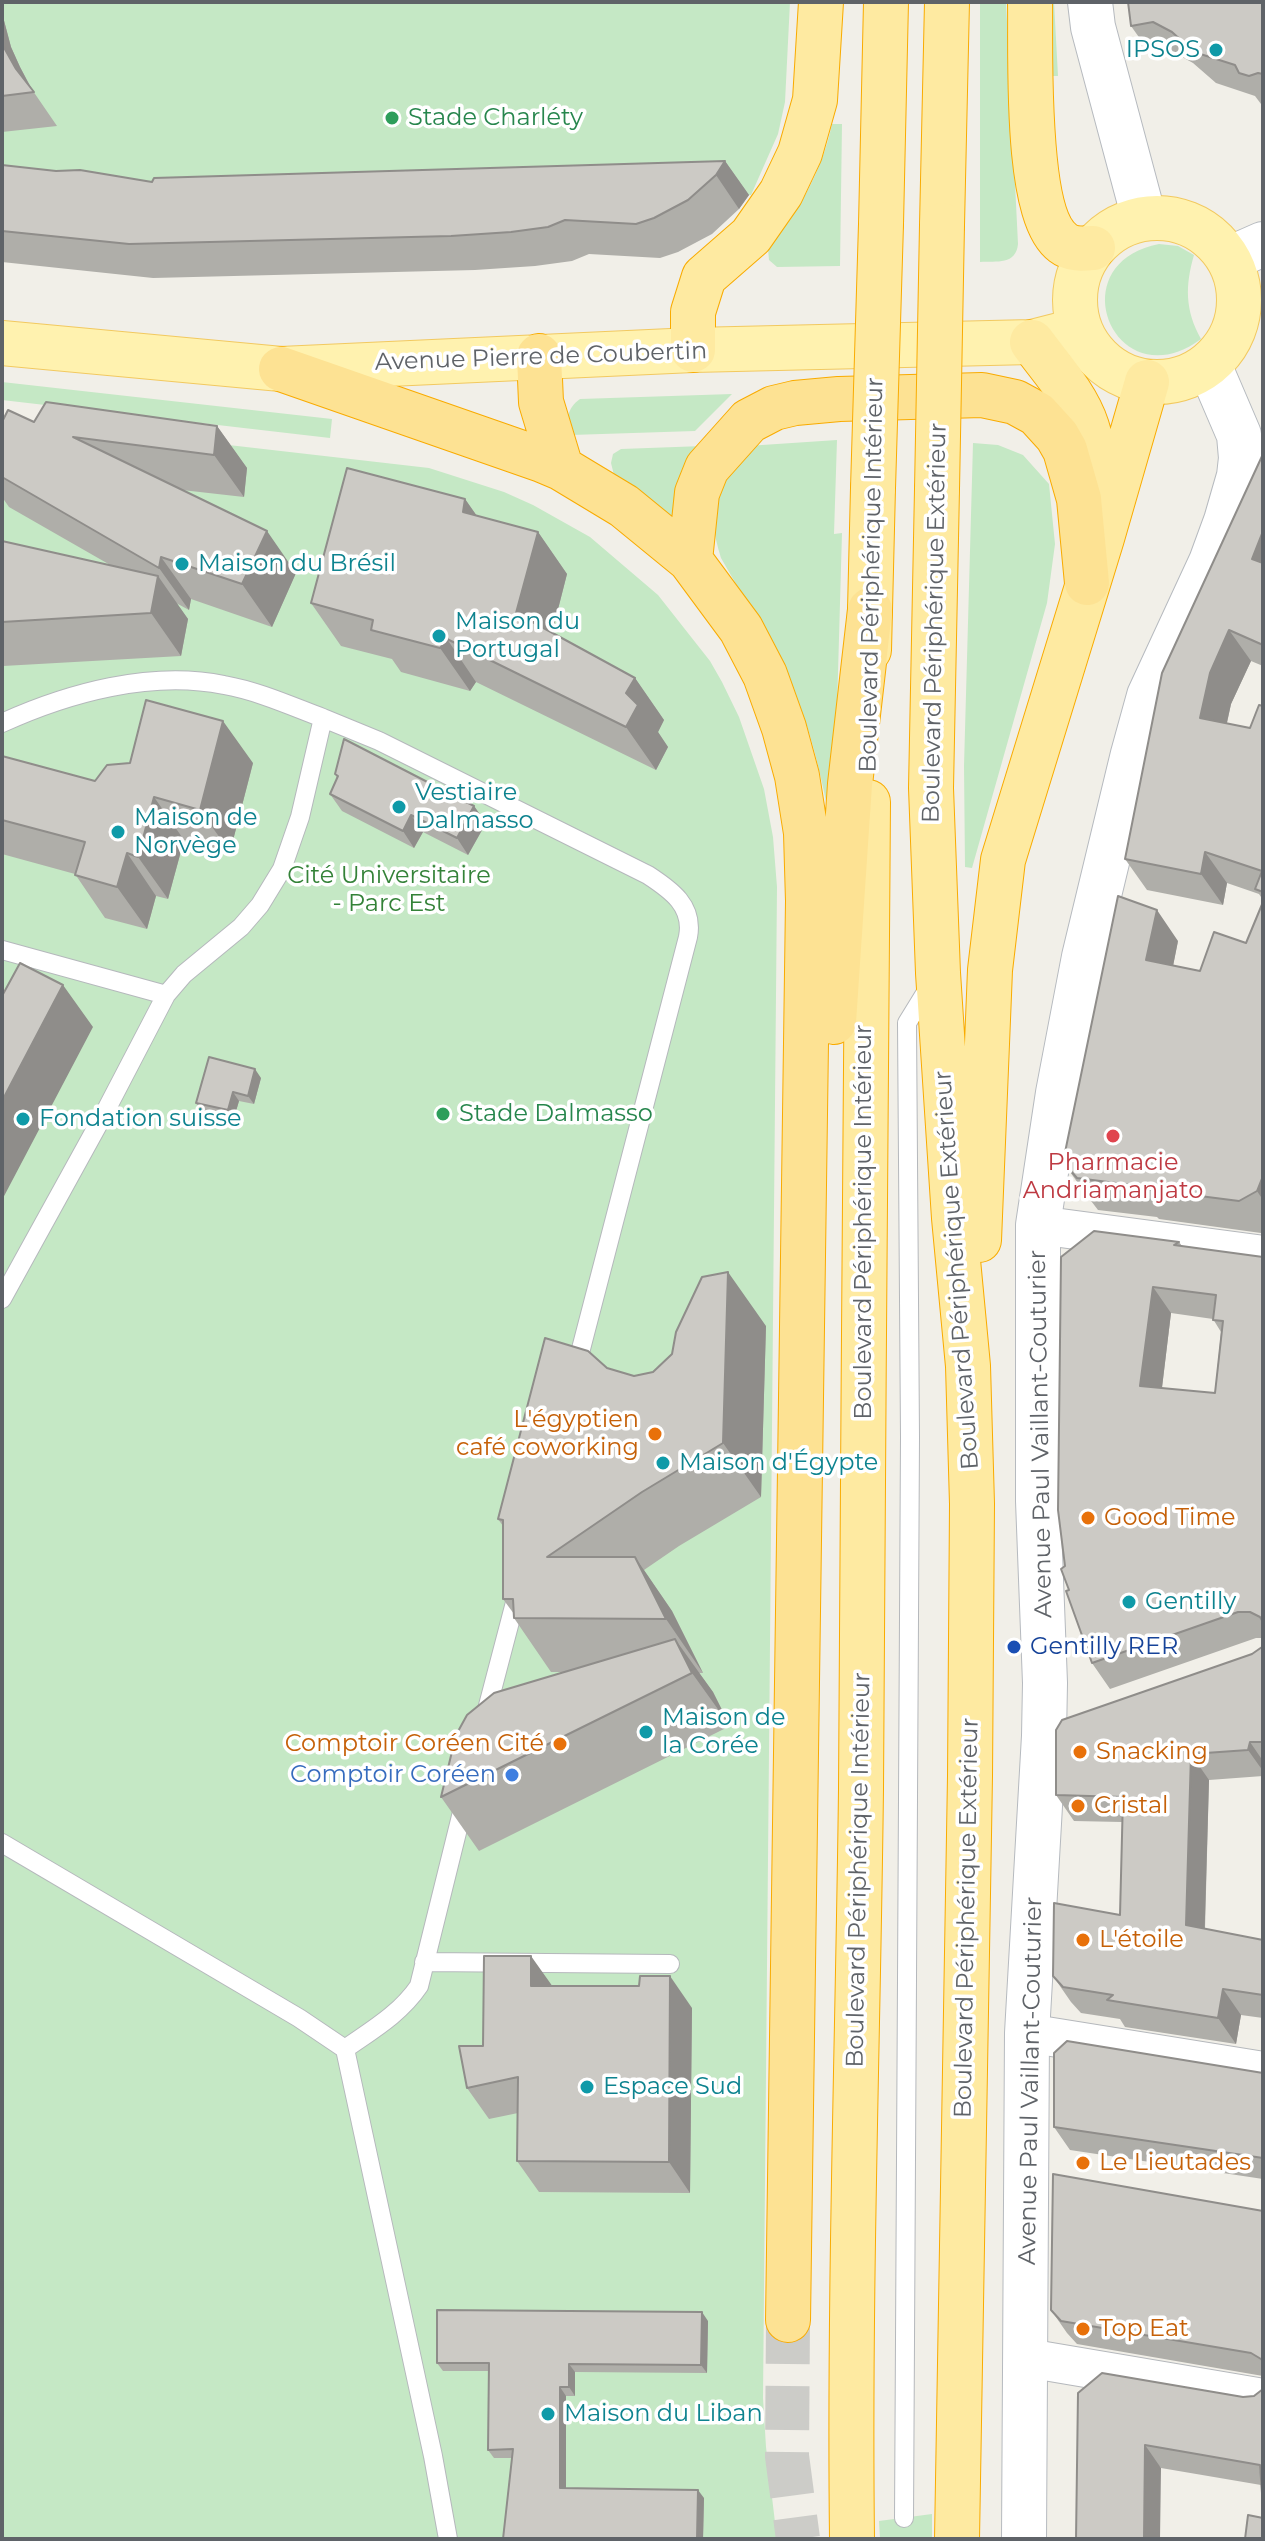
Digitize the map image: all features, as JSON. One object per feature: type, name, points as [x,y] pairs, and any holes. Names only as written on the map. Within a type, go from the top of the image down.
[{"type":"highway","points":[[693,350],[693,312],[704,277],[751,236],[781,193],[800,153],[815,100],[821,2]]},
{"type":"highway","name":"Boulevard Périphérique Intérieur","points":[[852,2539],[850,2376],[861,1778],[863,1186],[870,610],[886,2]]},
{"type":"highway","name":"Boulevard Périphérique Extérieur","points":[[947,2],[931,788],[938,973],[954,1218],[968,1366],[972,1504],[957,2539]]},
{"type":"highway","points":[[1030,2],[1034,162],[1040,198],[1050,226],[1065,245],[1093,248]]},
{"type":"highway","points":[[1032,342],[1071,396],[1087,426],[1102,538]]},
{"type":"highway","points":[[539,356],[541,402],[561,468]]},
{"type":"highway","points":[[281,369],[561,468],[624,506],[690,560],[741,629],[765,675],[797,776],[806,833],[808,901],[788,2320]]},
{"type":"highway","points":[[968,1366],[981,1214],[990,970],[1003,860],[1147,382]]},
{"type":"highway","points":[[690,560],[697,493],[707,468],[749,421],[774,408],[795,403],[982,395],[1015,402],[1037,414],[1065,450],[1079,499],[1087,583]]},
{"type":"highway","points":[[800,1532],[850,784],[870,610]]},
{"type":"main road","points":[[1090,2],[1093,27],[1144,218]]},
{"type":"main road","points":[[1144,218],[1169,218],[1193,226],[1214,240],[1246,252],[1237,281],[1239,304],[1235,327],[1225,348],[1209,365],[1192,376],[1173,382],[1147,382],[1116,373],[1088,347],[1079,330],[1074,297],[1082,264],[1108,234],[1144,218]]},
{"type":"main road","name":"Avenue Pierre de Coubertin","points":[[2,343],[281,369],[693,350],[1032,342],[1079,330]]},
{"type":"main road","name":"Avenue Paul Vaillant-Couturier","points":[[1024,2539],[1027,2033],[1059,1731],[1045,1655],[1038,1501],[1038,1225],[1058,1093],[1084,957],[1133,754],[1149,696],[1211,562],[1247,462],[1241,458],[1239,435],[1209,365]]},
{"type":"street","points":[[1038,1225],[1263,1255]]},
{"type":"street","points":[[1027,2033],[1263,2071]]},
{"type":"street","points":[[1027,2358],[1263,2398]]},
{"type":"lane","points":[[2,723],[63,700],[113,687],[157,681],[192,680],[251,691],[379,741],[648,875],[679,899],[689,918],[688,937],[568,1397]]},
{"type":"lane","points":[[2,1299],[166,995],[184,974],[241,927],[260,905],[282,869],[300,817],[323,718]]},
{"type":"lane","points":[[2,950],[166,995]]},
{"type":"lane","points":[[904,2518],[910,1437],[907,1023],[938,973]]},
{"type":"lane","points":[[482,1731],[520,1580]]},
{"type":"lane","points":[[345,2049],[390,2018],[419,1986],[470,1777]]},
{"type":"lane","points":[[2,1843],[299,2018],[345,2049],[448,2539]]},
{"type":"lane","points":[[424,1962],[670,1964]]},
{"type":"green space","name":"Stade Charléty","points":[[2,2],[790,2],[785,102],[778,134],[751,195],[178,212],[2,194]]},
{"type":"green space","points":[[980,2],[1006,2],[1018,244],[1010,259],[980,262]]},
{"type":"green space","points":[[1048,2],[1054,2],[1058,76],[1051,76]]},
{"type":"green space","points":[[832,124],[842,124],[840,266],[777,267],[769,260],[768,249],[808,191]]},
{"type":"green space","points":[[1159,244],[1178,246],[1194,255],[1188,298],[1201,339],[1171,354],[1144,354],[1123,342],[1110,323],[1105,299],[1111,276],[1128,256]]},
{"type":"green space","points":[[2,382],[332,419],[330,438],[2,400]]},
{"type":"green space","points":[[732,394],[695,431],[571,435],[568,425],[568,415],[580,399]]},
{"type":"green space","name":"Cité Universitaire - Parc Est","points":[[2,419],[429,468],[504,492],[590,537],[658,595],[710,661],[739,717],[764,789],[773,837],[777,887],[763,2398],[777,2539],[2,2539]]},
{"type":"green space","points":[[837,440],[834,534],[842,533],[834,813],[828,811],[813,745],[797,698],[774,650],[721,558],[714,510],[728,474],[747,446]]},
{"type":"green space","points":[[973,443],[998,445],[1023,455],[1049,484],[1055,544],[1047,603],[972,868],[965,867],[964,766]]},
{"type":"green space","points":[[703,446],[681,529],[614,475],[611,463],[613,454],[621,449]]},
{"type":"green space","points":[[932,2514],[932,2539],[880,2539],[879,2521]]},
{"type":"building","name":"IPSOS","points":[[1128,2],[1263,2],[1263,74],[1249,76],[1239,73],[1235,65],[1194,52],[1172,32],[1153,22],[1131,26]]},
{"type":"building","points":[[2,44],[16,69],[34,92],[2,96]]},
{"type":"building","points":[[725,161],[716,175],[688,200],[636,224],[565,220],[548,227],[451,236],[129,244],[2,231],[2,165],[56,171],[80,170],[152,182],[154,178]]},
{"type":"building","points":[[46,402],[217,426],[214,455],[73,437],[267,531],[242,584],[161,557],[159,568],[2,477],[2,422],[8,410],[34,422]]},
{"type":"building","points":[[1263,454],[1263,531],[1252,559],[1263,563],[1263,645],[1229,630],[1210,673],[1200,718],[1250,728],[1259,705],[1263,706],[1263,892],[1255,889],[1262,871],[1205,852],[1201,874],[1125,859],[1162,673]]},
{"type":"building","name":"Maison du Portugal","points":[[347,468],[465,499],[463,512],[538,532],[516,613],[635,678],[626,693],[638,705],[626,727],[447,639],[440,648],[371,630],[373,620],[311,603]]},
{"type":"building","points":[[2,541],[158,576],[151,613],[2,622]]},
{"type":"building","points":[[146,700],[223,721],[200,810],[154,797],[138,857],[127,853],[117,887],[75,875],[85,842],[2,820],[2,756],[95,781],[107,765],[130,763]]},
{"type":"building","name":"Vestiaire Dalmasso","points":[[344,739],[474,806],[457,838],[411,815],[403,831],[330,794],[338,776],[335,774]]},
{"type":"building","points":[[1118,896],[1157,910],[1146,960],[1200,971],[1214,932],[1246,943],[1263,902],[1263,1176],[1257,1191],[1239,1201],[1077,1178],[1063,1162]]},
{"type":"building","points":[[20,963],[63,985],[2,1101],[2,996]]},
{"type":"building","points":[[209,1057],[255,1069],[248,1096],[233,1092],[228,1110],[196,1103]]},
{"type":"building","points":[[1094,1231],[1263,1257],[1263,1622],[1250,1612],[1238,1612],[1092,1663],[1061,1569],[1065,1566],[1058,1510],[1061,1257]],"holes":[[[1153,1287],[1216,1295],[1213,1320],[1223,1321],[1215,1393],[1140,1386]]]},
{"type":"building","points":[[728,1272],[723,1443],[642,1492],[547,1557],[635,1557],[666,1619],[514,1618],[513,1599],[503,1599],[503,1520],[498,1519],[545,1338],[588,1351],[607,1368],[634,1376],[653,1372],[672,1354],[676,1332],[702,1277]]},
{"type":"building","points":[[675,1639],[692,1673],[441,1797],[456,1735],[467,1715],[494,1693]]},
{"type":"building","points":[[1263,1644],[1263,1742],[1250,1742],[1248,1750],[1191,1754],[1186,1925],[1263,1940],[1263,1995],[1223,1989],[1218,2018],[1107,2000],[1113,1995],[1063,1987],[1053,1976],[1054,1903],[1120,1915],[1123,1797],[1056,1795],[1056,1730],[1062,1720],[1252,1654]]},
{"type":"building","name":"Espace Sud","points":[[484,1956],[531,1956],[531,1986],[639,1986],[640,1976],[670,1976],[669,2162],[517,2161],[518,2077],[467,2088],[459,2046],[483,2046]]},
{"type":"building","points":[[1067,2041],[1263,2073],[1263,2158],[1054,2127],[1054,2053]]},
{"type":"building","points":[[1053,2174],[1263,2211],[1263,2361],[1251,2353],[1061,2321],[1051,2310]]},
{"type":"building","name":"Maison du Liban","points":[[437,2310],[702,2312],[701,2365],[569,2364],[569,2387],[560,2387],[560,2488],[698,2490],[697,2539],[503,2539],[513,2449],[488,2450],[489,2363],[437,2363]]},
{"type":"building","points":[[1102,2373],[1243,2397],[1254,2396],[1263,2389],[1263,2507],[1260,2465],[1145,2445],[1144,2539],[1076,2539],[1078,2393]]},
{"type":"building","points":[[1248,2515],[1263,2518],[1263,2539],[1245,2539]]},
{"type":"tunnel","points":[[788,2320],[787,2456],[798,2539]]},
{"type":"place","name":"IPSOS","points":[[1216,50]]},
{"type":"place","name":"Stade Charléty","points":[[392,118]]},
{"type":"place","name":"Maison du Brésil","points":[[182,564]]},
{"type":"place","name":"Maison du Portugal","points":[[439,636]]},
{"type":"place","name":"Vestiaire Dalmasso","points":[[399,807]]},
{"type":"place","name":"Maison de Norvège","points":[[118,832]]},
{"type":"place","name":"Stade Dalmasso","points":[[443,1114]]},
{"type":"place","name":"Fondation suisse","points":[[23,1119]]},
{"type":"place","name":"Pharmacie Andriamanjato","points":[[1113,1136]]},
{"type":"place","name":"L'égyptien café coworking","points":[[655,1434]]},
{"type":"place","name":"Maison d'Égypte","points":[[663,1463]]},
{"type":"place","name":"Good Time","points":[[1088,1518]]},
{"type":"place","name":"Gentilly","points":[[1129,1602]]},
{"type":"place","name":"Gentilly RER","points":[[1014,1647]]},
{"type":"place","name":"Maison de la Corée","points":[[646,1732]]},
{"type":"place","name":"Comptoir Coréen Cité","points":[[560,1744]]},
{"type":"place","name":"Snacking","points":[[1080,1752]]},
{"type":"place","name":"Comptoir Coréen","points":[[512,1775]]},
{"type":"place","name":"Cristal","points":[[1078,1806]]},
{"type":"place","name":"L'étoile","points":[[1083,1940]]},
{"type":"place","name":"Espace Sud","points":[[587,2087]]},
{"type":"place","name":"Le Lieutades","points":[[1083,2163]]},
{"type":"place","name":"Top Eat","points":[[1083,2329]]},
{"type":"place","name":"Maison du Liban","points":[[548,2414]]}]
